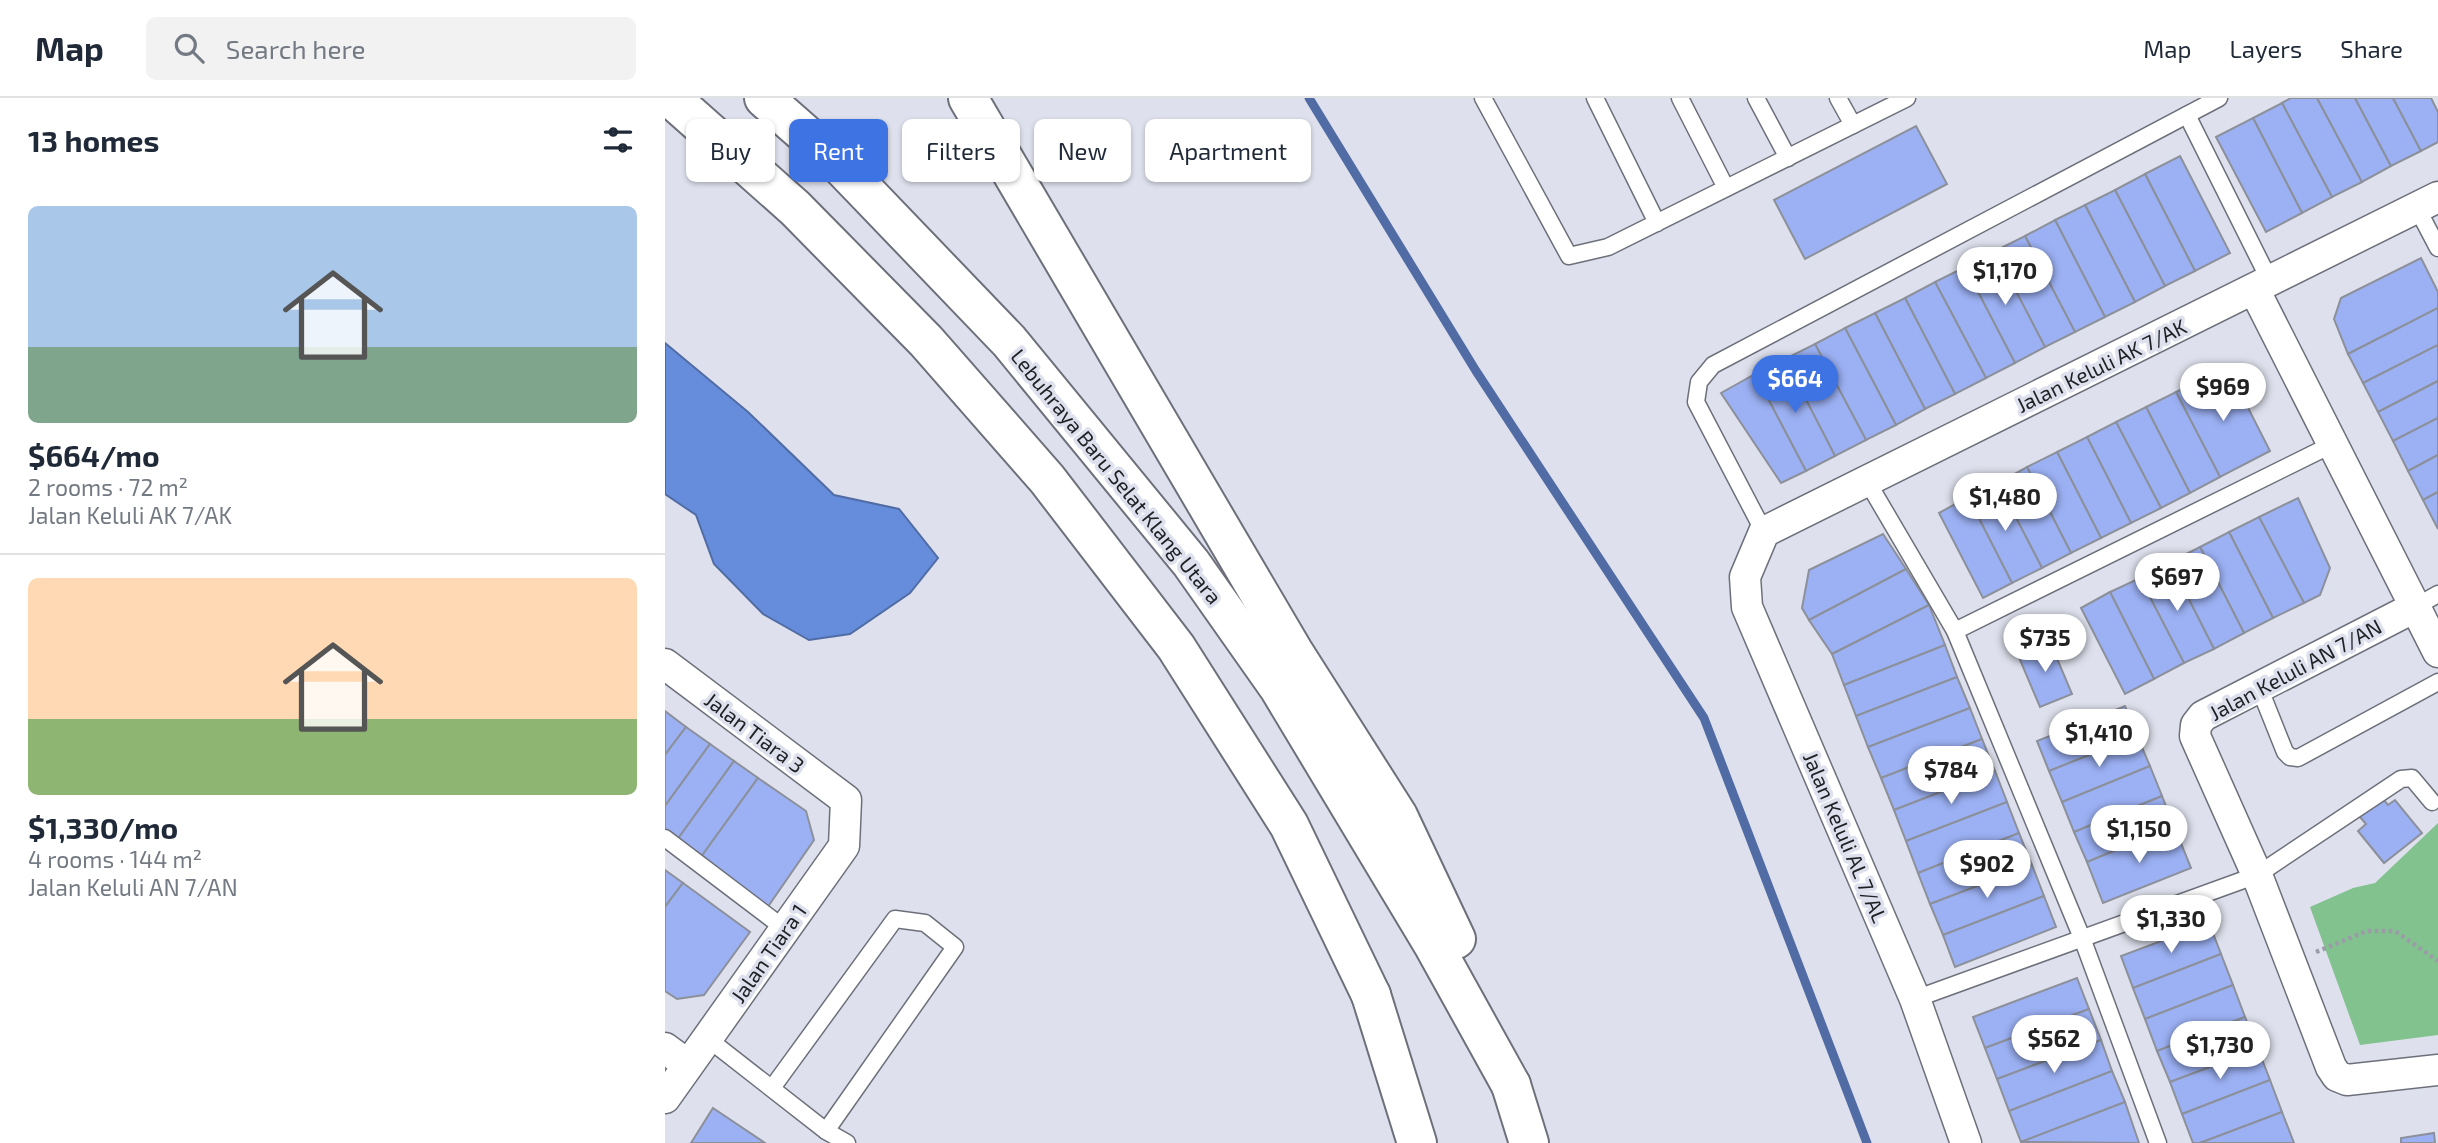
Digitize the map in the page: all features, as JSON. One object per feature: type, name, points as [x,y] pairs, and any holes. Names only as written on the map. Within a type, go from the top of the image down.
[{"type":"highway","points":[[670,98],[795,208],[926,341],[1038,469],[1176,647],[1289,825],[1371,995],[1417,1143]]},
{"type":"highway","name":"Lebuhraya Baru Selat Klang Utara","points":[[764,98],[839,164],[1009,341],[1191,563],[1279,688],[1434,946],[1511,1086]]},
{"type":"highway","points":[[968,98],[1293,651],[1398,816],[1457,940],[1529,1143]]},
{"type":"highway","points":[[665,122],[795,208]]},
{"type":"street","name":"Jalan Keluli AK 7/AK","points":[[1764,532],[2427,203]]},
{"type":"street","points":[[2262,285],[2332,445],[2426,601],[2438,652]]},
{"type":"street","name":"Jalan Keluli AL 7/AL","points":[[1764,532],[1745,577],[1747,607],[1915,999],[1966,1143]]},
{"type":"street","name":"Jalan Keluli AN 7/AN","points":[[2426,601],[2203,716],[2196,725],[2195,736],[2257,875],[2331,1067],[2337,1076],[2347,1080],[2438,1070]]},
{"type":"street","name":"Jalan Tiara 3","points":[[665,664],[846,800]]},
{"type":"street","name":"Jalan Tiara 1","points":[[665,1098],[677,1057],[707,1038],[844,846],[846,800]]},
{"type":"lane","points":[[1483,98],[1569,256],[1608,247],[1907,98]]},
{"type":"lane","points":[[1595,98],[1657,223]]},
{"type":"lane","points":[[1680,98],[1726,188]]},
{"type":"lane","points":[[1756,98],[1788,158]]},
{"type":"lane","points":[[1839,98],[1853,125]]},
{"type":"lane","points":[[1764,532],[1696,402],[1699,382],[1713,365],[2219,98]]},
{"type":"lane","points":[[2187,115],[2262,285]]},
{"type":"lane","points":[[2427,203],[2438,248]]},
{"type":"lane","points":[[1955,631],[2332,445]]},
{"type":"lane","points":[[1867,481],[1955,631],[2082,938],[2158,1143]]},
{"type":"lane","points":[[2259,687],[2285,752],[2290,757],[2298,758],[2438,682]]},
{"type":"lane","points":[[1915,999],[2257,875],[2401,779],[2413,778],[2432,802]]},
{"type":"lane","points":[[665,838],[785,929]]},
{"type":"lane","points":[[772,1088],[895,919],[925,923],[955,947],[826,1131]]},
{"type":"lane","points":[[707,1038],[826,1131],[847,1143]]},
{"type":"path","points":[[2290,962],[2367,931],[2395,931],[2438,961]]},
{"type":"green space","points":[[2438,823],[2438,1035],[2360,1045],[2310,907],[2353,888],[2375,883]]},
{"type":"water","points":[[665,343],[748,412],[834,495],[899,509],[938,558],[910,593],[850,634],[809,640],[763,614],[714,564],[696,515],[665,494]]},
{"type":"building","points":[[2291,98],[2317,98],[2362,182],[2332,197],[2282,103]]},
{"type":"building","points":[[2317,98],[2355,98],[2391,166],[2362,182]]},
{"type":"building","points":[[2355,98],[2393,98],[2421,151],[2391,166]]},
{"type":"building","points":[[2393,98],[2431,98],[2438,112],[2438,142],[2421,151]]},
{"type":"building","points":[[2282,103],[2332,197],[2302,213],[2253,118]]},
{"type":"building","points":[[2253,118],[2302,213],[2266,232],[2216,137]]},
{"type":"building","points":[[1916,126],[1947,184],[1805,259],[1774,200]]},
{"type":"building","points":[[2180,156],[2230,253],[2195,271],[2145,174]]},
{"type":"building","points":[[2145,174],[2195,271],[2165,286],[2115,190]]},
{"type":"building","points":[[2115,190],[2165,286],[2135,302],[2085,205]]},
{"type":"building","points":[[2085,205],[2135,302],[2105,317],[2055,220]]},
{"type":"building","points":[[2055,220],[2105,317],[2075,332],[2025,236]]},
{"type":"building","points":[[2025,236],[2075,332],[2045,347],[1995,251]]},
{"type":"building","points":[[1995,251],[2045,347],[2015,363],[1965,267]]},
{"type":"building","points":[[2421,258],[2438,292],[2438,308],[2348,354],[2334,319],[2341,298]]},
{"type":"building","points":[[1965,267],[2015,363],[1986,378],[1935,282]]},
{"type":"building","points":[[1935,282],[1986,378],[1955,394],[1905,298]]},
{"type":"building","points":[[1905,298],[1955,394],[1925,409],[1875,313]]},
{"type":"building","points":[[2438,308],[2438,345],[2363,383],[2348,354]]},
{"type":"building","points":[[1875,313],[1925,409],[1896,425],[1845,328]]},
{"type":"building","points":[[1845,328],[1896,425],[1866,440],[1815,344]]},
{"type":"building","points":[[1815,344],[1866,440],[1835,456],[1785,359]]},
{"type":"building","points":[[2438,345],[2438,381],[2378,412],[2363,383]]},
{"type":"building","points":[[1785,359],[1835,456],[1806,471],[1755,374]]},
{"type":"building","points":[[1755,374],[1806,471],[1781,483],[1721,393]]},
{"type":"building","points":[[2210,376],[2236,384],[2270,451],[2220,477],[2176,392]]},
{"type":"building","points":[[2438,381],[2438,418],[2393,441],[2378,412]]},
{"type":"building","points":[[2176,392],[2220,477],[2190,493],[2146,407]]},
{"type":"building","points":[[2146,407],[2190,493],[2161,508],[2116,422]]},
{"type":"building","points":[[2438,418],[2438,455],[2408,471],[2393,441]]},
{"type":"building","points":[[2116,422],[2161,508],[2131,523],[2087,437]]},
{"type":"building","points":[[2087,437],[2131,523],[2101,538],[2057,452]]},
{"type":"building","points":[[2057,452],[2101,538],[2071,553],[2027,467]]},
{"type":"building","points":[[2438,455],[2438,492],[2423,500],[2408,471]]},
{"type":"building","points":[[2027,467],[2071,553],[2042,568],[1998,483]]},
{"type":"building","points":[[1998,483],[2042,568],[2012,583],[1968,497]]},
{"type":"building","points":[[2438,492],[2438,529],[2423,500]]},
{"type":"building","points":[[1968,497],[2012,583],[1983,598],[1939,513]]},
{"type":"building","points":[[2298,498],[2330,568],[2320,595],[2304,603],[2259,517]]},
{"type":"building","points":[[2259,517],[2304,603],[2273,618],[2229,532]]},
{"type":"building","points":[[2229,532],[2273,618],[2244,633],[2200,547]]},
{"type":"building","points":[[1883,534],[1906,569],[1809,620],[1802,608],[1809,570]]},
{"type":"building","points":[[2200,547],[2244,633],[2214,649],[2170,562]]},
{"type":"building","points":[[2170,562],[2214,649],[2184,663],[2140,578]]},
{"type":"building","points":[[1906,569],[1929,605],[1832,654],[1809,620]]},
{"type":"building","points":[[2140,578],[2184,663],[2154,679],[2110,592]]},
{"type":"building","points":[[2110,592],[2154,679],[2125,694],[2081,608]]},
{"type":"building","points":[[1929,605],[1945,645],[1844,685],[1832,654]]},
{"type":"building","points":[[2050,642],[2072,694],[2040,707],[2018,655]]},
{"type":"building","points":[[1945,645],[1957,677],[1856,716],[1844,685]]},
{"type":"building","points":[[1957,677],[1970,708],[1868,747],[1856,716]]},
{"type":"building","points":[[2125,706],[2137,736],[2049,771],[2037,741]]},
{"type":"building","points":[[1970,708],[1982,739],[1881,778],[1868,747]]},
{"type":"building","points":[[665,711],[686,727],[665,755]]},
{"type":"building","points":[[686,727],[710,744],[665,806],[665,755]]},
{"type":"building","points":[[2137,736],[2150,766],[2062,802],[2049,771]]},
{"type":"building","points":[[1982,739],[1995,771],[1894,810],[1881,778]]},
{"type":"building","points":[[710,744],[734,761],[677,840],[665,832],[665,806]]},
{"type":"building","points":[[734,761],[758,778],[701,857],[677,840]]},
{"type":"building","points":[[2150,766],[2162,796],[2074,832],[2062,802]]},
{"type":"building","points":[[1995,771],[2007,802],[1906,841],[1894,810]]},
{"type":"building","points":[[758,778],[806,811],[814,840],[767,908],[701,857]]},
{"type":"building","points":[[2162,796],[2174,826],[2087,862],[2074,832]]},
{"type":"building","points":[[2383,799],[2388,805],[2395,800],[2422,833],[2384,863],[2358,831],[2366,824],[2360,817],[2366,812],[2364,808]]},
{"type":"building","points":[[2007,802],[2019,833],[1918,873],[1906,841]]},
{"type":"building","points":[[2174,826],[2191,868],[2103,903],[2087,862]]},
{"type":"building","points":[[2019,833],[2032,865],[1930,904],[1918,873]]},
{"type":"building","points":[[2032,865],[2044,896],[1943,935],[1930,904]]},
{"type":"building","points":[[665,870],[683,883],[665,907]]},
{"type":"building","points":[[683,883],[750,932],[704,995],[677,999],[665,991],[665,907]]},
{"type":"building","points":[[2044,896],[2056,927],[1955,967],[1943,935]]},
{"type":"building","points":[[2209,923],[2221,954],[2133,988],[2121,956]]},
{"type":"building","points":[[2221,954],[2233,985],[2145,1019],[2133,988]]},
{"type":"building","points":[[2077,978],[2089,1009],[1985,1048],[1973,1017]]},
{"type":"building","points":[[2233,985],[2245,1017],[2157,1051],[2145,1019]]},
{"type":"building","points":[[2089,1009],[2101,1040],[1997,1079],[1985,1048]]},
{"type":"building","points":[[2245,1017],[2258,1049],[2170,1082],[2157,1051]]},
{"type":"building","points":[[2101,1040],[2112,1071],[2009,1111],[1997,1079]]},
{"type":"building","points":[[2258,1049],[2270,1080],[2182,1114],[2170,1082]]},
{"type":"building","points":[[2112,1071],[2125,1102],[2021,1142],[2009,1111]]},
{"type":"building","points":[[2270,1080],[2282,1112],[2200,1143],[2193,1143],[2182,1114]]},
{"type":"building","points":[[2125,1102],[2139,1143],[2021,1142]]},
{"type":"building","points":[[713,1108],[765,1143],[691,1143]]},
{"type":"building","points":[[2282,1112],[2294,1143],[2200,1143]]},
{"type":"building","points":[[2434,1133],[2435,1143],[2401,1143],[2401,1138]]},
{"type":"waterway","points":[[1309,98],[1476,371],[1704,718],[1867,1143]]}]
